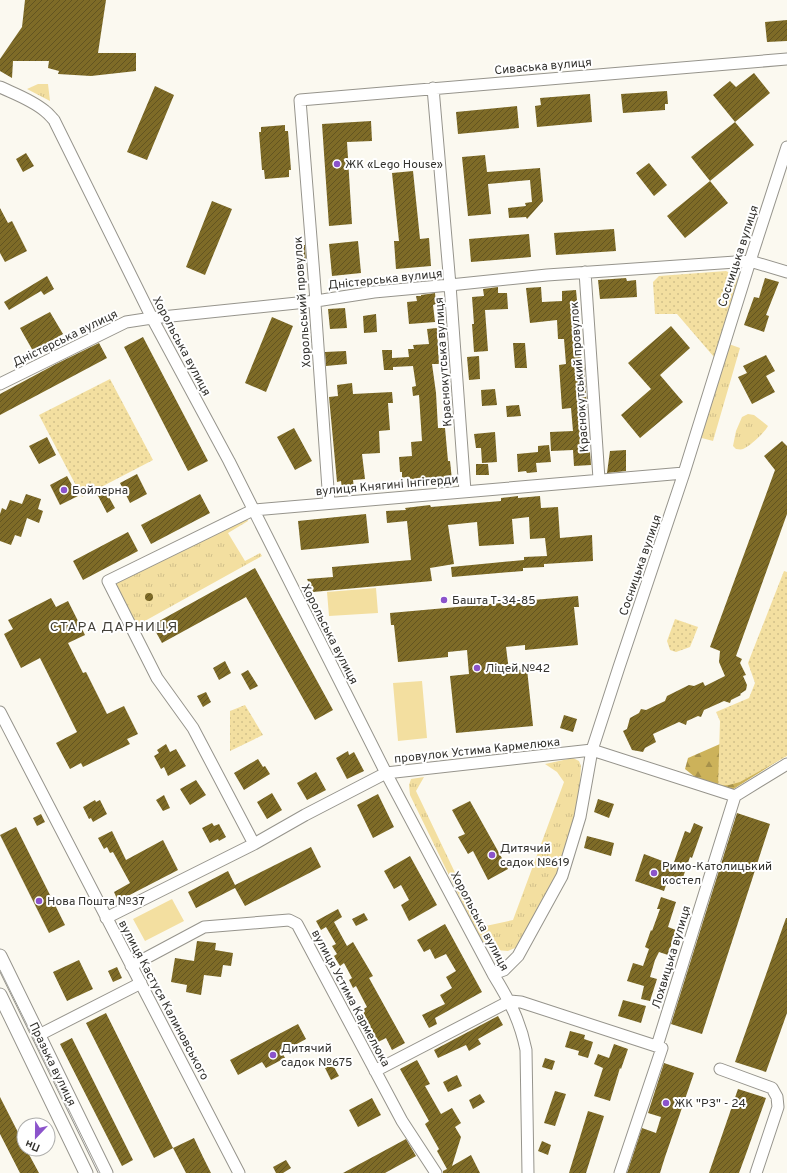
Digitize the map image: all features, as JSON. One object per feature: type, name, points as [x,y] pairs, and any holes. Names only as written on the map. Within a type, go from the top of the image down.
[{"type":"street","name":"Сиваська вулиця","points":[[300,100],[787,59]]},
{"type":"street","name":"Хорольська вулиця","points":[[0,87],[46,111],[54,120],[152,318],[229,461],[386,773],[493,974],[510,1001],[523,1033],[526,1050],[528,1173]]},
{"type":"street","name":"Краснокутська вулиця","points":[[433,88],[450,285],[465,491]]},
{"type":"street","name":"Хорольський провулок","points":[[300,100],[316,301],[329,503]]},
{"type":"street","name":"Сосницька вулиця","points":[[493,974],[504,970],[518,956],[562,876],[580,817],[592,750],[684,473],[787,147]]},
{"type":"street","name":"Дністерська вулиця","points":[[0,384],[126,322],[152,318],[316,301],[374,292],[585,272],[750,261],[787,272]]},
{"type":"street","name":"Краснокутський провулок","points":[[585,272],[599,480]]},
{"type":"street","name":"вулиця Княгині Інгігерди","points":[[254,844],[193,728],[157,678],[108,581],[253,510],[684,473]]},
{"type":"street","name":"вулиця Кастуся Калиновського","points":[[0,712],[239,1173]]},
{"type":"street","name":"провулок Устима Кармелюка","points":[[106,918],[254,844],[305,815],[386,773],[592,750],[734,796]]},
{"type":"street","points":[[734,796],[787,764]]},
{"type":"street","name":"Лохвицька вулиця","points":[[620,1173],[734,796]]},
{"type":"street","name":"вулиця Устима Кармелюка","points":[[131,966],[204,927],[289,920],[297,924],[402,1121],[436,1173]]},
{"type":"street","name":"Празька вулиця","points":[[0,956],[106,1173]]},
{"type":"street","points":[[39,1035],[141,983]]},
{"type":"street","name":"Празька вулиця","points":[[0,995],[86,1173]]},
{"type":"street","points":[[376,1071],[510,1001],[521,1002],[659,1047]]},
{"type":"street","points":[[720,1069],[772,1088],[777,1097],[778,1107],[756,1173]]},
{"type":"green space","points":[[38,84],[48,84],[50,101],[27,89]]},
{"type":"green space","points":[[726,271],[737,276],[738,282],[714,357],[677,314],[655,314],[653,282],[659,276]]},
{"type":"green space","points":[[726,343],[740,348],[713,441],[698,437]]},
{"type":"green space","points":[[110,379],[153,460],[82,497],[39,415]]},
{"type":"green space","points":[[748,414],[754,415],[768,426],[746,448],[736,449],[733,446],[736,431],[742,417]]},
{"type":"green space","points":[[246,517],[248,521],[228,533],[245,561],[260,553],[262,556],[134,627],[113,584]]},
{"type":"green space","points":[[784,571],[787,572],[787,756],[740,782],[718,786],[720,721],[716,712],[749,698],[755,683],[748,663]]},
{"type":"green space","points":[[376,588],[378,613],[329,616],[327,592]]},
{"type":"green space","points":[[675,619],[698,627],[690,647],[676,652],[670,650],[667,641]]},
{"type":"green space","points":[[422,681],[427,738],[398,741],[393,683]]},
{"type":"green space","points":[[245,705],[263,735],[230,751],[230,711]]},
{"type":"green space","points":[[770,722],[787,755],[732,790],[700,781],[685,769],[688,758]]},
{"type":"green space","points":[[573,758],[579,761],[581,766],[579,801],[573,827],[560,868],[523,939],[517,947],[508,951],[495,950],[485,944],[478,935],[410,795],[409,785],[411,779],[424,777],[416,791],[481,927],[513,920],[564,782],[557,772],[545,764]]},
{"type":"green space","points":[[172,899],[184,921],[145,941],[133,919]]},
{"type":"building","points":[[25,0],[106,0],[98,53],[136,53],[136,71],[91,76],[58,74],[59,71],[48,68],[49,61],[13,61],[12,78],[0,71],[0,59],[22,27]]},
{"type":"building","points":[[787,20],[787,41],[767,42],[765,22]]},
{"type":"building","points":[[754,73],[770,93],[735,122],[713,95],[730,81],[736,87]]},
{"type":"building","points":[[155,86],[174,95],[147,160],[127,152]]},
{"type":"building","points":[[667,91],[668,104],[665,104],[665,110],[623,113],[621,94]]},
{"type":"building","points":[[590,94],[592,122],[537,127],[535,106],[541,105],[540,98]]},
{"type":"building","points":[[517,106],[519,128],[458,134],[456,112]]},
{"type":"building","name":"ЖК «Lego House»","points":[[371,121],[372,141],[347,142],[352,224],[329,226],[322,124]]},
{"type":"building","points":[[735,122],[754,145],[710,181],[691,157]]},
{"type":"building","points":[[285,125],[285,131],[288,131],[291,170],[289,170],[289,177],[265,179],[264,170],[262,170],[259,132],[261,132],[261,127]]},
{"type":"building","points":[[26,153],[34,166],[23,172],[16,159]]},
{"type":"building","points":[[485,155],[487,172],[540,168],[543,201],[527,219],[526,217],[509,218],[508,208],[526,206],[525,203],[532,202],[530,180],[488,184],[491,214],[468,216],[462,157]]},
{"type":"building","points":[[649,163],[667,185],[654,196],[636,173]]},
{"type":"building","points":[[413,171],[420,239],[429,238],[431,266],[396,269],[394,241],[399,241],[392,173]]},
{"type":"building","points":[[710,181],[728,203],[685,238],[667,216]]},
{"type":"building","points":[[212,201],[232,209],[205,275],[186,267]]},
{"type":"building","points":[[0,208],[8,223],[12,221],[27,251],[5,262],[0,253]]},
{"type":"building","points":[[614,229],[616,251],[556,255],[554,233]]},
{"type":"building","points":[[529,234],[531,257],[471,262],[469,239]]},
{"type":"building","points":[[358,241],[361,273],[332,276],[329,244]]},
{"type":"building","points":[[305,245],[306,262],[296,263],[295,246]]},
{"type":"building","points":[[47,276],[54,289],[44,295],[41,291],[9,310],[4,302]]},
{"type":"building","points":[[626,278],[627,281],[636,280],[637,297],[600,299],[598,280]]},
{"type":"building","points":[[765,278],[779,282],[766,315],[769,316],[764,332],[744,325],[754,297],[759,298]]},
{"type":"building","points":[[498,287],[498,293],[507,293],[508,309],[485,310],[488,351],[474,352],[472,297],[484,296],[483,289]]},
{"type":"building","points":[[541,287],[542,302],[562,301],[562,291],[576,290],[578,311],[574,311],[575,336],[580,336],[581,364],[584,363],[587,408],[582,408],[585,452],[590,452],[591,465],[574,466],[573,450],[551,451],[550,432],[573,431],[571,408],[562,409],[559,365],[566,364],[564,339],[558,339],[557,320],[530,323],[526,288]]},
{"type":"building","points":[[435,293],[436,304],[433,305],[435,322],[409,324],[407,302],[417,301],[416,296]]},
{"type":"building","points":[[345,308],[347,328],[330,329],[328,309]]},
{"type":"building","points":[[50,312],[63,334],[33,351],[20,328]]},
{"type":"building","points":[[376,314],[377,332],[364,333],[363,316]]},
{"type":"building","points":[[272,317],[293,326],[266,392],[245,383]]},
{"type":"building","points":[[671,326],[690,348],[660,375],[683,402],[640,438],[621,415],[651,389],[628,363]]},
{"type":"building","points":[[437,328],[439,364],[432,364],[436,393],[438,428],[445,428],[448,461],[450,461],[452,480],[440,481],[439,478],[407,480],[406,477],[402,478],[399,457],[412,456],[411,442],[422,441],[419,395],[413,396],[412,387],[416,386],[413,366],[393,367],[393,370],[384,370],[382,350],[392,350],[392,358],[409,357],[408,349],[414,349],[413,345],[429,344],[427,329]]},
{"type":"building","points":[[143,337],[208,461],[188,471],[124,347]]},
{"type":"building","points":[[99,343],[107,358],[0,415],[0,394]]},
{"type":"building","points":[[513,343],[525,343],[527,368],[515,368]]},
{"type":"building","points":[[346,351],[347,364],[326,366],[325,352]]},
{"type":"building","points":[[766,355],[775,371],[766,376],[775,392],[752,404],[738,377],[747,373],[743,366]]},
{"type":"building","points":[[479,356],[480,379],[469,380],[467,357]]},
{"type":"building","points":[[352,383],[353,394],[392,392],[393,403],[388,403],[390,430],[379,431],[380,453],[362,454],[365,479],[353,480],[354,488],[342,489],[341,481],[337,482],[329,397],[338,396],[337,385]]},
{"type":"building","points":[[495,389],[497,405],[482,406],[481,390]]},
{"type":"building","points":[[519,405],[521,416],[507,417],[506,406]]},
{"type":"building","points":[[294,428],[312,461],[295,470],[277,437]]},
{"type":"building","points":[[495,432],[497,462],[482,463],[481,448],[476,448],[474,434]]},
{"type":"building","points":[[47,437],[56,455],[39,464],[29,446]]},
{"type":"building","points":[[782,441],[787,446],[787,514],[736,656],[742,659],[740,663],[746,675],[743,676],[747,685],[746,690],[740,694],[741,695],[731,700],[730,703],[724,701],[704,710],[701,717],[698,716],[687,721],[686,725],[679,722],[653,734],[656,742],[645,748],[643,752],[632,750],[623,731],[627,729],[630,718],[639,713],[641,709],[646,710],[665,701],[667,696],[689,685],[694,686],[703,682],[705,686],[725,676],[719,662],[720,651],[710,647],[775,470],[764,456]]},
{"type":"building","points":[[549,445],[551,462],[536,463],[537,472],[518,472],[517,454],[538,452],[538,446]]},
{"type":"building","points":[[626,450],[626,471],[607,473],[610,451]]},
{"type":"building","points":[[476,464],[488,464],[489,475],[476,475]]},
{"type":"building","points":[[137,474],[147,494],[130,503],[120,483]]},
{"type":"building","name":"Бойлерна","points":[[67,476],[78,496],[60,505],[50,485]]},
{"type":"building","points":[[105,490],[115,508],[107,513],[97,494]]},
{"type":"building","points":[[26,494],[41,499],[38,509],[43,511],[39,523],[27,518],[21,537],[15,535],[11,545],[0,541],[0,514],[2,508],[6,510],[10,500],[22,504]]},
{"type":"building","points":[[200,494],[210,513],[151,544],[141,525]]},
{"type":"building","points":[[518,496],[518,498],[540,496],[541,508],[558,507],[560,538],[592,535],[593,561],[544,564],[544,567],[523,568],[523,571],[452,577],[451,567],[524,560],[524,557],[547,556],[545,538],[530,539],[529,517],[512,519],[514,544],[479,546],[477,522],[448,525],[454,564],[430,568],[432,581],[313,592],[307,579],[333,577],[332,567],[411,560],[407,521],[387,523],[386,511],[406,510],[405,508],[430,505],[431,507],[501,501],[501,498]]},
{"type":"building","points":[[366,514],[369,543],[301,550],[298,521]]},
{"type":"building","points":[[128,532],[138,551],[83,580],[73,561]]},
{"type":"building","points":[[255,568],[333,710],[315,720],[246,597],[162,643],[152,625]]},
{"type":"building","points":[[147,593],[151,593],[153,597],[151,601],[147,601],[145,599],[145,595]]},
{"type":"building","points":[[578,596],[579,607],[574,607],[578,645],[525,650],[525,645],[506,647],[509,671],[527,669],[533,726],[456,733],[450,676],[469,674],[467,650],[448,652],[448,657],[398,662],[394,625],[391,625],[390,613]]},
{"type":"building","points":[[51,598],[56,607],[68,601],[85,635],[68,643],[83,673],[86,672],[107,714],[124,706],[138,734],[127,739],[130,744],[83,767],[81,763],[70,769],[56,743],[77,732],[40,658],[21,668],[4,634],[13,629],[8,620]]},
{"type":"building","points":[[225,661],[231,673],[219,680],[213,668]]},
{"type":"building","points":[[248,670],[258,686],[250,690],[241,674]]},
{"type":"building","points":[[206,692],[211,702],[203,707],[197,696]]},
{"type":"building","points":[[564,715],[577,719],[573,732],[560,728]]},
{"type":"building","points":[[166,744],[170,752],[176,749],[186,766],[168,776],[164,767],[161,769],[154,756],[159,753],[157,750]]},
{"type":"building","points":[[348,751],[349,755],[354,752],[364,771],[347,779],[336,758]]},
{"type":"building","points":[[258,759],[270,774],[244,790],[234,773]]},
{"type":"building","points":[[316,772],[326,790],[307,800],[297,783]]},
{"type":"building","points":[[196,780],[206,795],[190,805],[180,789]]},
{"type":"building","points":[[272,793],[282,810],[267,819],[257,802]]},
{"type":"building","points":[[378,794],[394,827],[373,838],[357,805]]},
{"type":"building","points":[[164,795],[170,808],[163,811],[156,800]]},
{"type":"building","points":[[598,799],[614,804],[609,818],[594,812]]},
{"type":"building","points":[[95,800],[96,802],[100,800],[107,814],[93,822],[91,818],[89,819],[83,807]]},
{"type":"building","points":[[470,801],[508,869],[488,880],[473,851],[468,854],[458,837],[465,834],[452,810]]},
{"type":"building","points":[[737,813],[770,824],[702,1034],[671,1024]]},
{"type":"building","points":[[41,814],[45,822],[37,826],[33,818]]},
{"type":"building","points":[[212,823],[214,826],[219,824],[226,837],[219,841],[218,839],[210,843],[202,828]]},
{"type":"building","points":[[694,823],[703,827],[692,858],[690,857],[680,886],[667,882],[664,891],[635,881],[644,854],[673,865],[685,831],[690,833]]},
{"type":"building","points":[[16,827],[65,925],[49,933],[0,835]]},
{"type":"building","points":[[112,831],[126,860],[163,840],[178,870],[118,901],[114,892],[130,883],[113,852],[110,853],[107,847],[104,849],[98,838]]},
{"type":"building","points":[[587,836],[614,843],[611,856],[584,848]]},
{"type":"building","points":[[311,847],[321,867],[245,906],[235,888],[196,908],[188,892],[228,871],[235,885]]},
{"type":"building","points":[[410,856],[437,905],[409,921],[401,905],[409,900],[401,885],[394,889],[384,871]]},
{"type":"building","points":[[661,897],[676,902],[668,927],[676,930],[668,955],[659,952],[655,960],[650,977],[657,979],[650,1001],[641,999],[644,986],[627,981],[633,963],[643,966],[649,949],[645,947],[660,909],[657,909]]},
{"type":"building","points":[[338,909],[342,917],[334,922],[347,946],[353,942],[373,976],[369,978],[405,1043],[392,1050],[386,1038],[378,1042],[362,1010],[367,1007],[356,986],[353,988],[349,980],[352,978],[344,963],[340,966],[334,956],[337,954],[332,946],[336,944],[326,927],[321,930],[316,921]]},
{"type":"building","points":[[364,913],[368,920],[356,926],[352,919]]},
{"type":"building","points":[[786,918],[787,1013],[766,1072],[735,1062]]},
{"type":"building","points":[[445,924],[482,992],[435,1018],[437,1024],[429,1028],[422,1015],[445,1004],[440,995],[452,988],[446,977],[456,971],[446,954],[435,959],[430,949],[424,952],[417,940]]},
{"type":"building","points":[[197,941],[216,943],[215,950],[233,953],[231,966],[223,965],[221,977],[204,975],[201,995],[186,992],[187,985],[171,982],[175,958],[194,961]]},
{"type":"building","points":[[79,960],[93,989],[67,1001],[53,972]]},
{"type":"building","points":[[117,967],[122,978],[113,982],[108,971]]},
{"type":"building","points":[[623,1000],[646,1006],[641,1023],[618,1016]]},
{"type":"building","points":[[106,1013],[173,1148],[154,1158],[86,1023]]},
{"type":"building","points":[[498,1016],[503,1025],[478,1039],[481,1044],[469,1051],[466,1045],[438,1058],[434,1050]]},
{"type":"building","points":[[298,1024],[306,1039],[282,1052],[285,1058],[266,1068],[262,1062],[238,1075],[230,1060]]},
{"type":"building","points":[[570,1031],[585,1035],[584,1039],[593,1042],[588,1058],[578,1055],[579,1051],[565,1047]]},
{"type":"building","points":[[72,1038],[133,1160],[122,1166],[60,1044]]},
{"type":"building","points":[[614,1044],[628,1049],[621,1069],[620,1068],[610,1101],[594,1096],[603,1068],[594,1064],[598,1054],[609,1058]]},
{"type":"building","points":[[329,1058],[339,1076],[331,1080],[322,1062]]},
{"type":"building","points":[[545,1058],[555,1061],[552,1070],[542,1067]]},
{"type":"building","points":[[417,1060],[430,1084],[425,1086],[441,1114],[452,1108],[461,1123],[455,1127],[461,1137],[452,1166],[471,1155],[480,1173],[443,1173],[443,1171],[447,1169],[437,1151],[439,1149],[425,1124],[429,1121],[400,1069]]},
{"type":"building","name":"ЖК \"РЗ\" - 24","points":[[664,1063],[694,1073],[660,1173],[627,1173],[642,1128],[656,1133],[661,1117],[648,1113]]},
{"type":"building","points":[[457,1075],[462,1086],[448,1092],[443,1082]]},
{"type":"building","points":[[738,1089],[766,1098],[739,1173],[709,1173]]},
{"type":"building","points":[[555,1091],[566,1094],[555,1126],[544,1123]]},
{"type":"building","points":[[480,1094],[485,1102],[473,1109],[469,1100]]},
{"type":"building","points":[[0,1097],[16,1128],[16,1157],[30,1157],[39,1173],[20,1173],[0,1134]]},
{"type":"building","points":[[372,1098],[381,1115],[358,1127],[349,1110]]},
{"type":"building","points":[[588,1111],[604,1116],[586,1173],[569,1173]]},
{"type":"building","points":[[194,1138],[211,1173],[186,1173],[173,1148]]},
{"type":"building","points":[[406,1139],[416,1156],[385,1173],[343,1173]]},
{"type":"building","points":[[542,1141],[551,1145],[548,1155],[538,1151]]},
{"type":"building","points":[[286,1160],[291,1168],[283,1173],[276,1173],[273,1167]]},
{"type":"tram line","points":[[0,970],[100,1173]]},
{"type":"place","name":"ЖК «Lego House»","points":[[337,164]]},
{"type":"place","name":"Бойлерна","points":[[64,490]]},
{"type":"place","name":"Башта Т-34-85","points":[[444,600]]},
{"type":"place","name":"Ліцей №42","points":[[477,668]]},
{"type":"place","name":"Дитячий садок №619","points":[[492,855]]},
{"type":"place","name":"Римо-Католицький костел","points":[[654,873]]},
{"type":"place","name":"Нова Пошта №37","points":[[39,901]]},
{"type":"place","name":"Дитячий садок №675","points":[[273,1055]]},
{"type":"place","name":"ЖК \"РЗ\" - 24","points":[[666,1103]]},
{"type":"district","name":"СТАРА ДАРНИЦЯ","points":[[114,626]]}]
